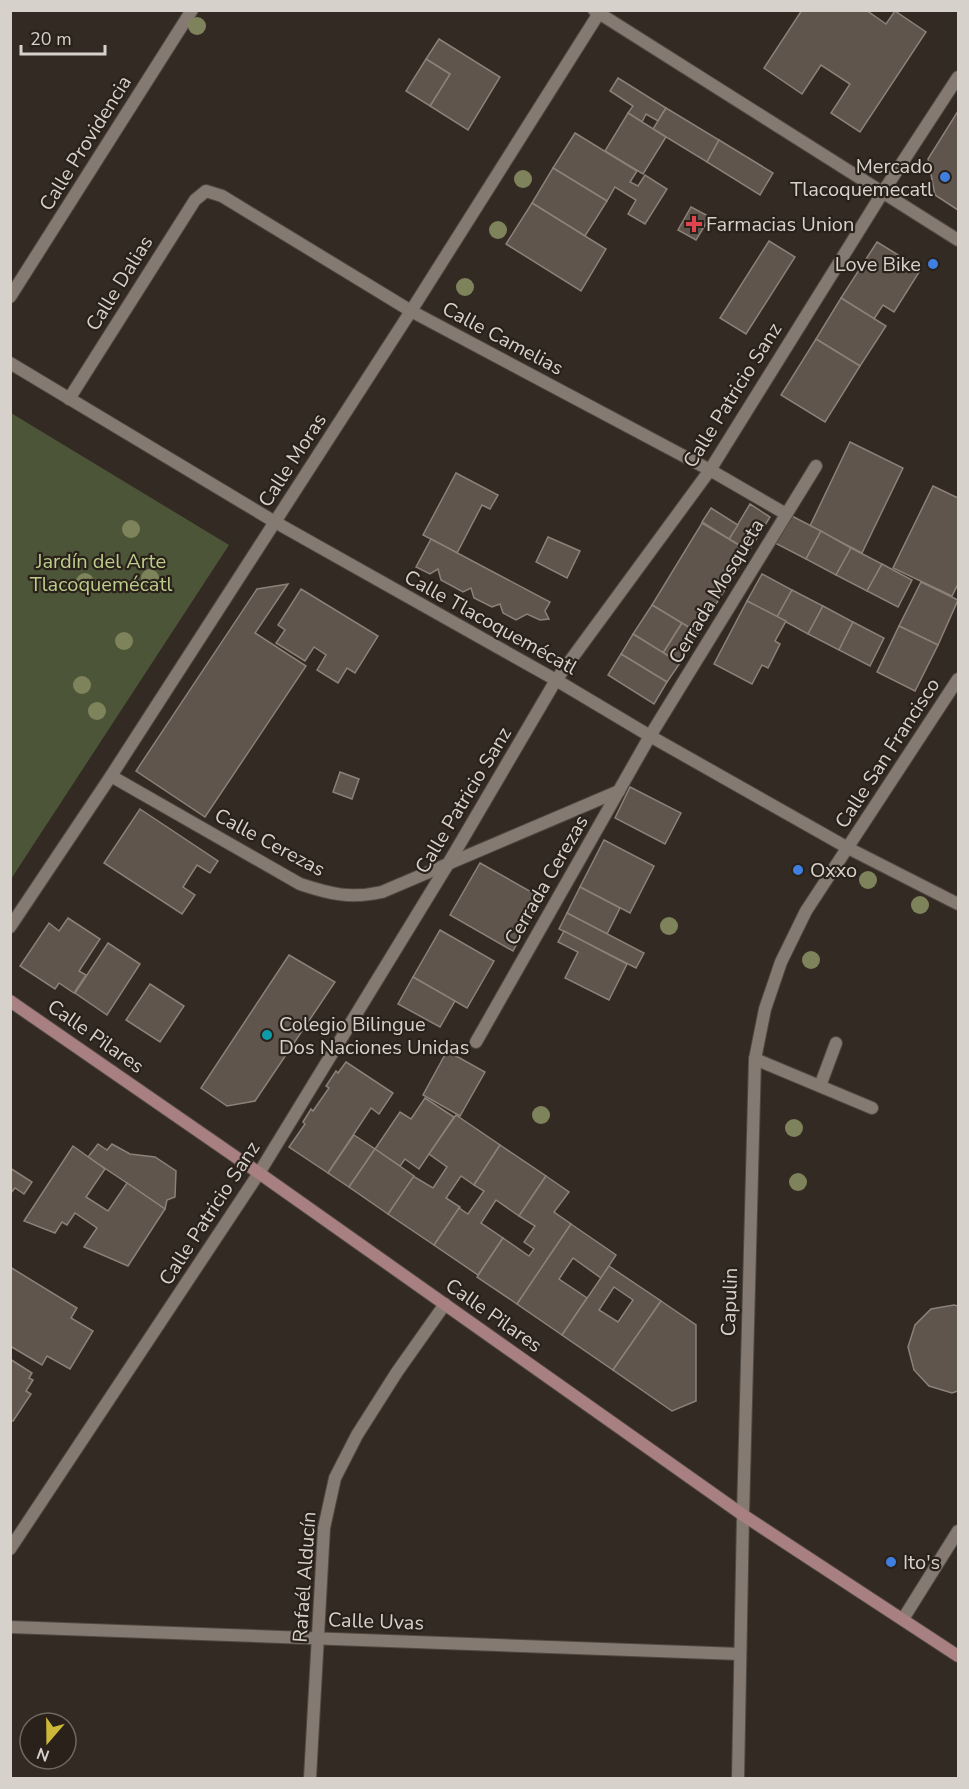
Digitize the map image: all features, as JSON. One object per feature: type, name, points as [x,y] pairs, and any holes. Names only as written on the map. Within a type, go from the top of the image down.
[{"type":"street","name":"Calle Providencia","points":[[10,297],[192,10]]},
{"type":"street","points":[[598,12],[958,240]]},
{"type":"street","name":"Calle Moras","points":[[10,927],[111,776],[411,311],[598,12]]},
{"type":"street","name":"Calle Patricio Sanz","points":[[12,1546],[260,1173],[448,864],[556,680],[710,470],[883,192],[958,77]]},
{"type":"street","name":"Calle Camelias","points":[[206,190],[222,196],[411,311],[710,470],[786,514]]},
{"type":"street","name":"Calle Dalias","points":[[69,399],[195,200],[206,190]]},
{"type":"street","name":"Calle Tlacoquemécatl","points":[[10,363],[274,522],[556,680],[848,848],[958,904]]},
{"type":"street","name":"Cerrada Mosqueta","points":[[650,736],[816,466]]},
{"type":"street","name":"Calle San Francisco","points":[[848,848],[958,679]]},
{"type":"street","name":"Cerrada Cerezas","points":[[476,1042],[650,736]]},
{"type":"street","name":"Calle Cerezas","points":[[111,776],[300,884],[348,897],[382,892],[619,791]]},
{"type":"street","name":"Capulin","points":[[738,1779],[755,1059],[765,1009],[781,962],[806,911],[848,848]]},
{"type":"street","name":"Calle Pilares","points":[[10,1000],[260,1173],[743,1515],[958,1656]]},
{"type":"street","points":[[820,1086],[836,1043]]},
{"type":"street","points":[[755,1059],[872,1108]]},
{"type":"street","name":"Rafaél Alducín","points":[[310,1779],[324,1528],[335,1478],[357,1435],[397,1372],[445,1304]]},
{"type":"street","points":[[903,1619],[958,1531]]},
{"type":"street","name":"Calle Uvas","points":[[10,1627],[740,1654]]},
{"type":"green space","name":"Jardín del Arte Tlacoquemécatl","points":[[11,413],[229,545],[11,879]]},
{"type":"building","points":[[802,10],[866,10],[886,24],[895,11],[926,32],[860,132],[831,113],[850,84],[821,65],[802,94],[764,68]]},
{"type":"building","points":[[439,39],[500,77],[468,130],[430,106],[450,74],[426,59]]},
{"type":"building","points":[[426,59],[450,74],[430,106],[406,91]]},
{"type":"building","points":[[618,78],[666,108],[658,121],[646,114],[642,122],[628,113],[633,106],[610,91]]},
{"type":"building","points":[[666,108],[719,140],[707,162],[653,129]]},
{"type":"building","name":"Mercado Tlacoquemecatl","points":[[958,111],[958,210],[935,195],[928,159]]},
{"type":"building","points":[[628,113],[666,137],[643,174],[605,151]]},
{"type":"building","points":[[575,133],[637,171],[630,182],[638,186],[645,175],[667,189],[645,224],[628,214],[636,200],[615,187],[607,201],[553,168]]},
{"type":"building","points":[[719,140],[773,173],[760,195],[707,162]]},
{"type":"building","points":[[553,168],[607,201],[585,236],[532,203]]},
{"type":"building","points":[[532,203],[606,249],[581,291],[506,244]]},
{"type":"building","name":"Farmacias Union","points":[[691,207],[710,217],[696,240],[678,230]]},
{"type":"building","points":[[769,241],[795,257],[746,334],[720,318]]},
{"type":"building","points":[[877,242],[921,269],[894,312],[883,305],[874,319],[841,298]]},
{"type":"building","points":[[841,298],[886,326],[860,366],[816,339]]},
{"type":"building","points":[[816,339],[860,366],[825,422],[781,395]]},
{"type":"building","points":[[850,442],[903,468],[862,553],[810,526]]},
{"type":"building","points":[[456,473],[498,495],[490,509],[482,505],[457,553],[423,535]]},
{"type":"building","points":[[933,486],[958,498],[958,584],[952,596],[893,568]]},
{"type":"building","points":[[750,504],[770,517],[749,551],[729,539]]},
{"type":"building","points":[[711,508],[738,525],[729,539],[702,522]]},
{"type":"building","points":[[790,515],[821,531],[806,559],[775,543]]},
{"type":"building","points":[[702,523],[749,551],[698,633],[652,605]]},
{"type":"building","points":[[821,531],[851,548],[836,575],[806,559]]},
{"type":"building","points":[[548,537],[580,551],[567,578],[536,562]]},
{"type":"building","points":[[431,539],[550,602],[545,611],[549,619],[540,620],[527,614],[516,620],[503,613],[500,604],[492,607],[474,598],[471,588],[463,592],[441,580],[438,569],[430,574],[416,567]]},
{"type":"building","points":[[851,548],[882,564],[867,591],[836,575]]},
{"type":"building","points":[[882,564],[912,580],[898,607],[867,591]]},
{"type":"building","points":[[762,574],[792,590],[777,617],[747,601]]},
{"type":"building","points":[[921,582],[958,600],[938,645],[899,626]]},
{"type":"building","points":[[288,584],[255,633],[306,666],[205,817],[136,771],[257,589]]},
{"type":"building","points":[[301,589],[378,636],[355,673],[347,668],[338,683],[317,670],[326,655],[314,647],[305,661],[276,643],[285,630],[278,625]]},
{"type":"building","points":[[792,590],[823,606],[808,634],[777,617]]},
{"type":"building","points":[[747,601],[786,621],[775,641],[780,644],[768,668],[762,665],[752,684],[714,664]]},
{"type":"building","points":[[652,605],[682,623],[663,653],[633,634]]},
{"type":"building","points":[[823,606],[853,622],[839,650],[808,634]]},
{"type":"building","points":[[853,622],[884,638],[870,666],[839,650]]},
{"type":"building","points":[[682,623],[698,633],[680,663],[663,653]]},
{"type":"building","points":[[899,626],[938,645],[915,691],[877,672]]},
{"type":"building","points":[[633,634],[680,663],[667,682],[621,654]]},
{"type":"building","points":[[621,654],[667,682],[654,704],[608,675]]},
{"type":"building","points":[[340,772],[359,779],[352,799],[333,792]]},
{"type":"building","points":[[630,787],[681,813],[665,844],[615,818]]},
{"type":"building","points":[[140,809],[218,861],[210,873],[197,865],[183,887],[195,895],[182,914],[104,863]]},
{"type":"building","points":[[604,840],[654,866],[630,913],[580,887]]},
{"type":"building","points":[[480,863],[542,898],[513,951],[450,915]]},
{"type":"building","points":[[580,887],[620,908],[607,934],[567,913]]},
{"type":"building","points":[[567,913],[644,953],[636,968],[559,929]]},
{"type":"building","points":[[68,918],[100,939],[79,971],[86,975],[74,993],[59,983],[55,989],[20,966],[49,923],[59,931]]},
{"type":"building","points":[[440,930],[494,961],[467,1008],[413,977]]},
{"type":"building","points":[[564,931],[627,964],[609,1000],[565,978],[578,952],[558,942]]},
{"type":"building","points":[[108,943],[140,964],[107,1015],[75,993]]},
{"type":"building","name":"Colegio Bilingue Dos Naciones Unidas","points":[[289,955],[335,982],[255,1101],[227,1106],[201,1088]]},
{"type":"building","points":[[413,977],[455,1001],[440,1027],[398,1004]]},
{"type":"building","points":[[150,984],[184,1006],[160,1042],[126,1020]]},
{"type":"building","points":[[447,1051],[485,1072],[460,1116],[423,1095]]},
{"type":"building","points":[[346,1062],[393,1093],[379,1114],[371,1108],[328,1173],[289,1147],[305,1124],[303,1122],[311,1109],[313,1111],[329,1088],[326,1086],[336,1071],[338,1073]]},
{"type":"building","points":[[425,1098],[454,1117],[419,1169],[405,1159],[400,1166],[375,1149],[400,1112],[411,1119]]},
{"type":"building","points":[[456,1115],[500,1145],[474,1185],[461,1176],[446,1198],[460,1207],[434,1245],[388,1214],[413,1176],[433,1188],[447,1167],[429,1154]]},
{"type":"building","points":[[354,1135],[375,1149],[349,1187],[328,1173]]},
{"type":"building","points":[[98,1144],[107,1150],[112,1144],[130,1154],[155,1157],[176,1171],[175,1197],[167,1200],[165,1209],[88,1157]]},
{"type":"building","points":[[500,1145],[546,1176],[519,1216],[496,1200],[481,1223],[503,1238],[478,1275],[434,1245],[459,1208],[468,1214],[484,1191],[474,1185]]},
{"type":"building","points":[[73,1146],[105,1169],[86,1197],[108,1211],[127,1183],[165,1209],[128,1266],[84,1247],[97,1228],[75,1213],[67,1225],[62,1222],[55,1233],[24,1221]]},
{"type":"building","points":[[375,1149],[414,1176],[388,1214],[349,1187]]},
{"type":"building","points":[[10,1168],[32,1182],[24,1194],[15,1188],[10,1194]]},
{"type":"building","points":[[546,1176],[569,1192],[554,1212],[571,1224],[517,1304],[477,1277],[503,1238],[529,1256],[534,1249],[524,1242],[535,1226],[519,1216]]},
{"type":"building","points":[[571,1224],[616,1255],[601,1278],[573,1258],[559,1279],[587,1298],[562,1335],[517,1304]]},
{"type":"building","points":[[609,1266],[661,1301],[613,1370],[562,1335]],"holes":[[[614,1287],[633,1300],[618,1322],[599,1310]]]},
{"type":"building","points":[[10,1267],[77,1308],[71,1318],[93,1331],[70,1369],[47,1356],[42,1365],[10,1346]]},
{"type":"building","points":[[661,1301],[696,1325],[696,1401],[672,1411],[613,1370]]},
{"type":"building","points":[[958,1306],[958,1391],[952,1393],[929,1386],[914,1370],[908,1347],[915,1325],[931,1309]]},
{"type":"building","points":[[10,1359],[32,1373],[29,1378],[33,1380],[26,1391],[31,1394],[13,1421],[10,1420]]},
{"type":"place","name":"Mercado Tlacoquemecatl","points":[[945,177]]},
{"type":"place","name":"Farmacias Union","points":[[694,224]]},
{"type":"place","name":"Love Bike","points":[[933,264]]},
{"type":"place","name":"Oxxo","points":[[798,870]]},
{"type":"place","name":"Colegio Bilingue Dos Naciones Unidas","points":[[267,1035]]},
{"type":"place","name":"Ito's","points":[[891,1562]]}]
